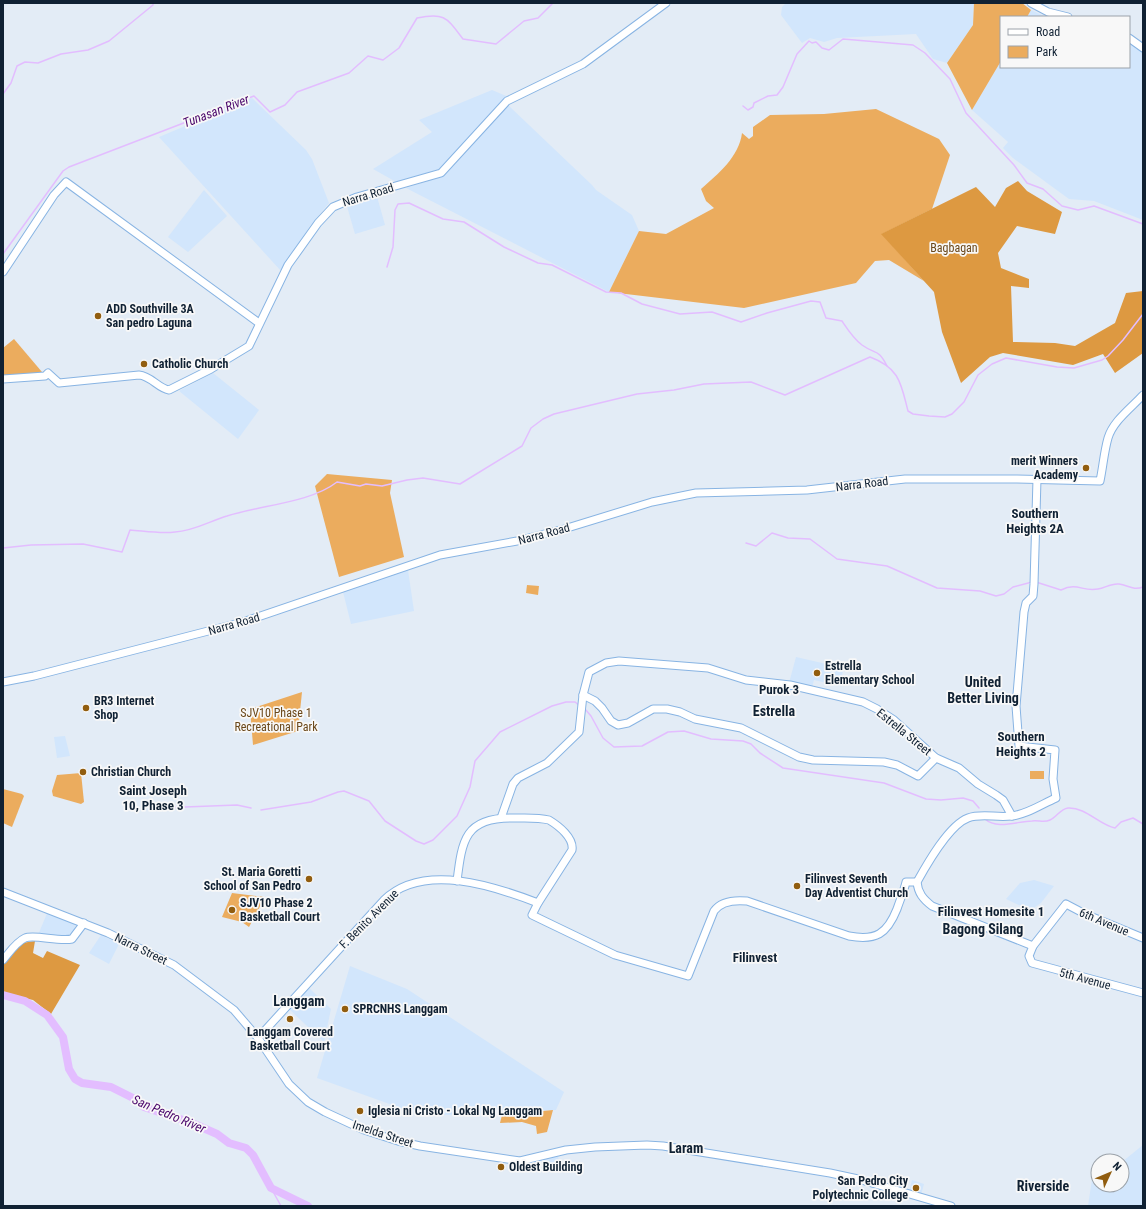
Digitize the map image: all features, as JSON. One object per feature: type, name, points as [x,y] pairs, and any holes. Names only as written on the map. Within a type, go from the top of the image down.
[{"type":"street","name":"Narra Road","points":[[3,379],[45,376],[48,373],[57,383],[144,375],[163,389],[171,390],[247,348],[292,258],[333,207],[356,197],[441,173],[507,101],[583,64],[666,3]]},
{"type":"street","points":[[1031,3],[1048,12],[1064,16]]},
{"type":"street","points":[[1130,39],[1143,48]]},
{"type":"street","points":[[3,272],[54,195],[66,182],[259,323]]},
{"type":"street","name":"Narra Road","points":[[3,682],[34,676],[216,630],[267,614],[434,556],[517,541],[675,497],[714,491],[807,490],[905,480],[1037,479],[1100,481],[1110,434],[1124,414],[1143,395]]},
{"type":"street","points":[[457,881],[461,848],[466,837],[480,823],[490,819],[501,818],[550,820],[564,832],[572,843],[570,854],[532,914],[615,955],[688,976],[714,911],[722,905],[739,900],[747,900],[849,936],[863,939],[879,935],[889,926],[905,890],[918,885],[946,837],[960,822],[978,816],[1012,816],[1056,798],[1053,779],[1055,750],[1019,746],[1016,706],[1024,612],[1026,603],[1033,596],[1037,479]]},
{"type":"street","name":"Estrella Street","points":[[501,818],[515,780],[547,763],[574,739],[579,732],[583,695],[586,677],[589,672],[606,663],[619,661],[708,668],[746,680],[790,685],[863,702],[894,720],[936,758],[959,768],[978,784],[1003,800],[1012,816]]},
{"type":"street","points":[[583,695],[595,700],[611,721],[618,725],[628,723],[653,709],[667,709],[680,712],[695,719],[741,728],[799,756],[813,760],[884,762],[897,765],[918,776],[936,758]]},
{"type":"street","name":"F. Benito Avenue","points":[[258,1038],[394,891],[419,881],[436,879],[457,881],[498,890],[538,903]]},
{"type":"street","points":[[918,885],[922,898],[932,906],[1034,946]]},
{"type":"street","name":"Narra Street","points":[[3,892],[84,923],[174,965],[234,1010],[258,1038]]},
{"type":"street","name":"6th Avenue","points":[[1034,946],[1066,904],[1143,938]]},
{"type":"street","points":[[3,960],[27,937],[60,940],[72,939],[84,923]]},
{"type":"street","name":"5th Avenue","points":[[1034,946],[1030,952],[1029,961],[1032,964],[1143,994]]},
{"type":"street","name":"Imelda Street","points":[[258,1038],[289,1084],[308,1102],[325,1112],[364,1130],[398,1141],[420,1146],[520,1161],[566,1150],[595,1147],[662,1146],[830,1173],[858,1179],[951,1206]]},
{"type":"shaded area","points":[[786,3],[974,3],[973,25],[947,63],[933,59],[916,34],[837,38],[824,42],[810,38],[802,43],[781,15],[782,7]]},
{"type":"shaded area","points":[[1031,10],[1044,16],[1028,16]]},
{"type":"shaded area","points":[[1130,42],[1143,51],[1143,220],[1094,201],[1069,199],[1013,158],[1003,148],[1008,142],[972,110],[1000,63],[1000,68],[1130,68]]},
{"type":"shaded area","points":[[492,90],[511,98],[445,167],[434,173],[398,183],[373,169],[432,132],[419,120]]},
{"type":"shaded area","points":[[252,98],[306,150],[312,159],[329,203],[310,226],[281,271],[159,137]]},
{"type":"shaded area","points":[[508,105],[596,190],[632,215],[639,231],[609,292],[406,188],[440,177]]},
{"type":"shaded area","points":[[204,190],[227,216],[188,252],[168,237]]},
{"type":"shaded area","points":[[376,193],[385,225],[355,234],[346,203]]},
{"type":"shaded area","points":[[213,373],[259,410],[238,439],[179,391]]},
{"type":"shaded area","points":[[408,570],[414,611],[351,624],[343,592]]},
{"type":"shaded area","name":"Estrella Elementary School","points":[[796,657],[844,668],[839,686],[814,680],[812,688],[789,683]]},
{"type":"shaded area","points":[[65,736],[70,756],[57,758],[54,737]]},
{"type":"shaded area","points":[[1034,880],[1054,886],[1041,903],[1032,909],[1023,907],[1006,899],[1020,883]]},
{"type":"shaded area","points":[[48,911],[76,924],[73,932],[66,937],[38,935]]},
{"type":"shaded area","points":[[101,935],[119,944],[109,964],[89,953]]},
{"type":"shaded area","points":[[350,966],[407,989],[564,1092],[556,1110],[423,1116],[317,1078]]},
{"type":"shaded area","points":[[308,987],[331,1009],[324,1042],[288,1008]]},
{"type":"shaded area","points":[[1143,1145],[1143,1206],[1088,1206],[1090,1193],[1130,1193],[1130,1156]]},
{"type":"shaded area","points":[[558,1155],[559,1165],[543,1166],[546,1157]]},
{"type":"shaded area","name":"San Pedro City Polytechnic College","points":[[912,1180],[924,1184],[921,1195],[909,1192]]},
{"type":"green space","points":[[974,3],[1022,3],[1031,10],[1028,16],[1000,16],[1000,63],[972,110],[947,63],[973,25]]},
{"type":"green space","points":[[876,109],[939,139],[950,155],[932,209],[882,234],[924,281],[889,260],[875,261],[856,283],[744,308],[609,292],[639,231],[666,234],[714,208],[706,201],[701,189],[727,164],[737,150],[742,133],[749,139],[753,136],[753,127],[770,115],[824,114]]},
{"type":"green space","name":"Bagbagan","points":[[1018,181],[1027,191],[1062,212],[1055,234],[1017,226],[998,253],[1001,268],[1029,279],[1029,288],[1011,286],[1013,342],[1055,343],[1075,346],[1115,323],[1126,293],[1143,291],[1143,353],[1115,373],[1103,354],[1073,365],[1003,353],[990,357],[961,383],[942,332],[934,292],[881,234],[976,187],[995,207],[1006,188]]},
{"type":"green space","points":[[14,339],[42,372],[41,374],[3,377],[3,348]]},
{"type":"green space","points":[[327,474],[392,480],[390,493],[404,557],[339,577],[315,486]]},
{"type":"green space","points":[[527,585],[539,586],[538,595],[526,593]]},
{"type":"green space","name":"SJV10 Phase 1 Recreational Park","points":[[302,692],[298,731],[253,745],[250,709]]},
{"type":"green space","points":[[1030,771],[1044,771],[1044,779],[1030,779]]},
{"type":"green space","points":[[81,773],[84,802],[81,804],[53,796],[52,791],[57,775]]},
{"type":"green space","points":[[3,789],[22,794],[24,796],[12,827],[3,823]]},
{"type":"green space","points":[[232,893],[265,897],[249,927],[242,922],[222,917]]},
{"type":"green space","points":[[35,941],[33,953],[43,958],[47,951],[80,965],[51,1014],[33,1000],[3,993],[3,962],[22,943]]},
{"type":"green space","points":[[553,1110],[547,1132],[537,1134],[536,1126],[522,1122],[500,1123],[502,1115]]},
{"type":"waterway","points":[[3,94],[11,83],[17,66],[25,62],[38,63],[61,54],[88,50],[109,41],[153,5],[153,3]]},
{"type":"waterway","name":"Tunasan River","points":[[3,254],[63,171],[69,167],[254,96],[270,112],[285,105],[297,92],[349,73],[368,56],[383,60],[399,48],[417,18],[426,16],[440,16],[449,22],[463,39],[496,44],[524,21],[538,18],[553,3]]},
{"type":"waterway","points":[[743,106],[748,110],[753,107],[754,103],[768,96],[777,95],[783,87],[797,54],[809,41],[812,43],[816,42],[822,48],[829,50],[843,39],[913,45],[925,53],[950,79],[966,113],[1014,165],[1027,183],[1043,189],[1062,206],[1078,210],[1094,206],[1143,224]]},
{"type":"waterway","points":[[387,267],[393,247],[395,210],[398,204],[409,203],[443,219],[464,222],[504,247],[538,263],[552,265],[606,292],[621,293],[642,304],[680,314],[712,312],[741,322],[811,301],[820,302],[826,318],[842,321],[856,340],[879,354],[887,366]]},
{"type":"waterway","points":[[3,548],[31,545],[83,544],[122,552],[130,530],[164,533],[189,530],[240,512],[285,503],[313,495],[337,482],[360,486],[366,484],[382,486],[423,478],[460,484],[522,446],[531,428],[543,419],[554,414],[637,394],[674,390],[704,384],[751,382],[785,395],[870,357],[888,366],[898,378],[908,411],[913,414],[945,417],[952,414],[964,402],[978,375],[992,364],[1006,358],[1057,367],[1074,368],[1102,360],[1108,356],[1123,340],[1143,314]]},
{"type":"waterway","points":[[746,543],[756,546],[772,533],[788,538],[810,539],[837,559],[887,566],[937,588],[980,591],[996,596],[1004,594],[1013,587],[1032,582]]},
{"type":"waterway","points":[[1036,582],[1061,590],[1072,587],[1093,590],[1116,584],[1133,588],[1143,587]]},
{"type":"waterway","points":[[261,810],[311,802],[344,791],[369,801],[385,821],[416,841],[424,844],[433,840],[457,816],[470,787],[475,761],[500,732],[552,706],[566,702],[575,702],[580,706]]},
{"type":"waterway","points":[[585,709],[591,716],[603,738],[614,747],[642,746],[668,732],[684,731],[711,739],[743,741],[751,744],[760,753],[783,768],[884,783],[926,799],[941,800],[963,798],[973,801],[979,808]]},
{"type":"waterway","points":[[159,808],[237,805],[251,808]]},
{"type":"waterway","points":[[985,819],[995,824],[1008,824],[1026,821],[1048,821],[1065,809],[1075,808],[1115,828],[1121,822],[1133,818],[1143,824]]},
{"type":"waterway","name":"San Pedro River","points":[[3,995],[25,1001],[47,1015],[63,1037],[69,1069],[75,1079],[82,1083],[111,1087],[135,1099],[144,1107],[192,1123],[217,1134],[229,1143],[246,1148],[253,1155],[271,1188],[308,1206]]},
{"type":"waterway","points":[[271,1188],[281,1206]]},
{"type":"place","name":"ADD Southville 3A San pedro Laguna","points":[[98,316]]},
{"type":"place","name":"Catholic Church","points":[[144,364]]},
{"type":"place","name":"merit Winners Academy","points":[[1086,468]]},
{"type":"place","name":"Estrella Elementary School","points":[[817,673]]},
{"type":"place","name":"BR3 Internet Shop","points":[[86,708]]},
{"type":"place","name":"Christian Church","points":[[83,772]]},
{"type":"place","name":"St. Maria Goretti School of San Pedro","points":[[309,879]]},
{"type":"place","name":"Filinvest Seventh Day Adventist Church","points":[[797,886]]},
{"type":"place","name":"SJV10 Phase 2 Basketball Court","points":[[232,910]]},
{"type":"place","name":"SPRCNHS Langgam","points":[[345,1009]]},
{"type":"place","name":"Langgam Covered Basketball Court","points":[[290,1019]]},
{"type":"place","name":"Iglesia ni Cristo - Lokal Ng Langgam","points":[[360,1111]]},
{"type":"place","name":"Oldest Building","points":[[501,1167]]},
{"type":"place","name":"San Pedro City Polytechnic College","points":[[916,1188]]},
{"type":"district","name":"Southern Heights 2A","points":[[1035,520]]},
{"type":"district","name":"Purok 3","points":[[779,689]]},
{"type":"district","name":"United Better Living","points":[[983,690]]},
{"type":"district","name":"Estrella","points":[[774,711]]},
{"type":"district","name":"Southern Heights 2","points":[[1021,744]]},
{"type":"district","name":"Saint Joseph 10, Phase 3","points":[[153,798]]},
{"type":"district","name":"Filinvest Homesite 1","points":[[991,911]]},
{"type":"district","name":"Bagong Silang","points":[[983,929]]},
{"type":"district","name":"Filinvest","points":[[755,957]]},
{"type":"district","name":"Langgam","points":[[299,1001]]},
{"type":"district","name":"Laram","points":[[686,1148]]},
{"type":"district","name":"Riverside","points":[[1043,1186]]}]
